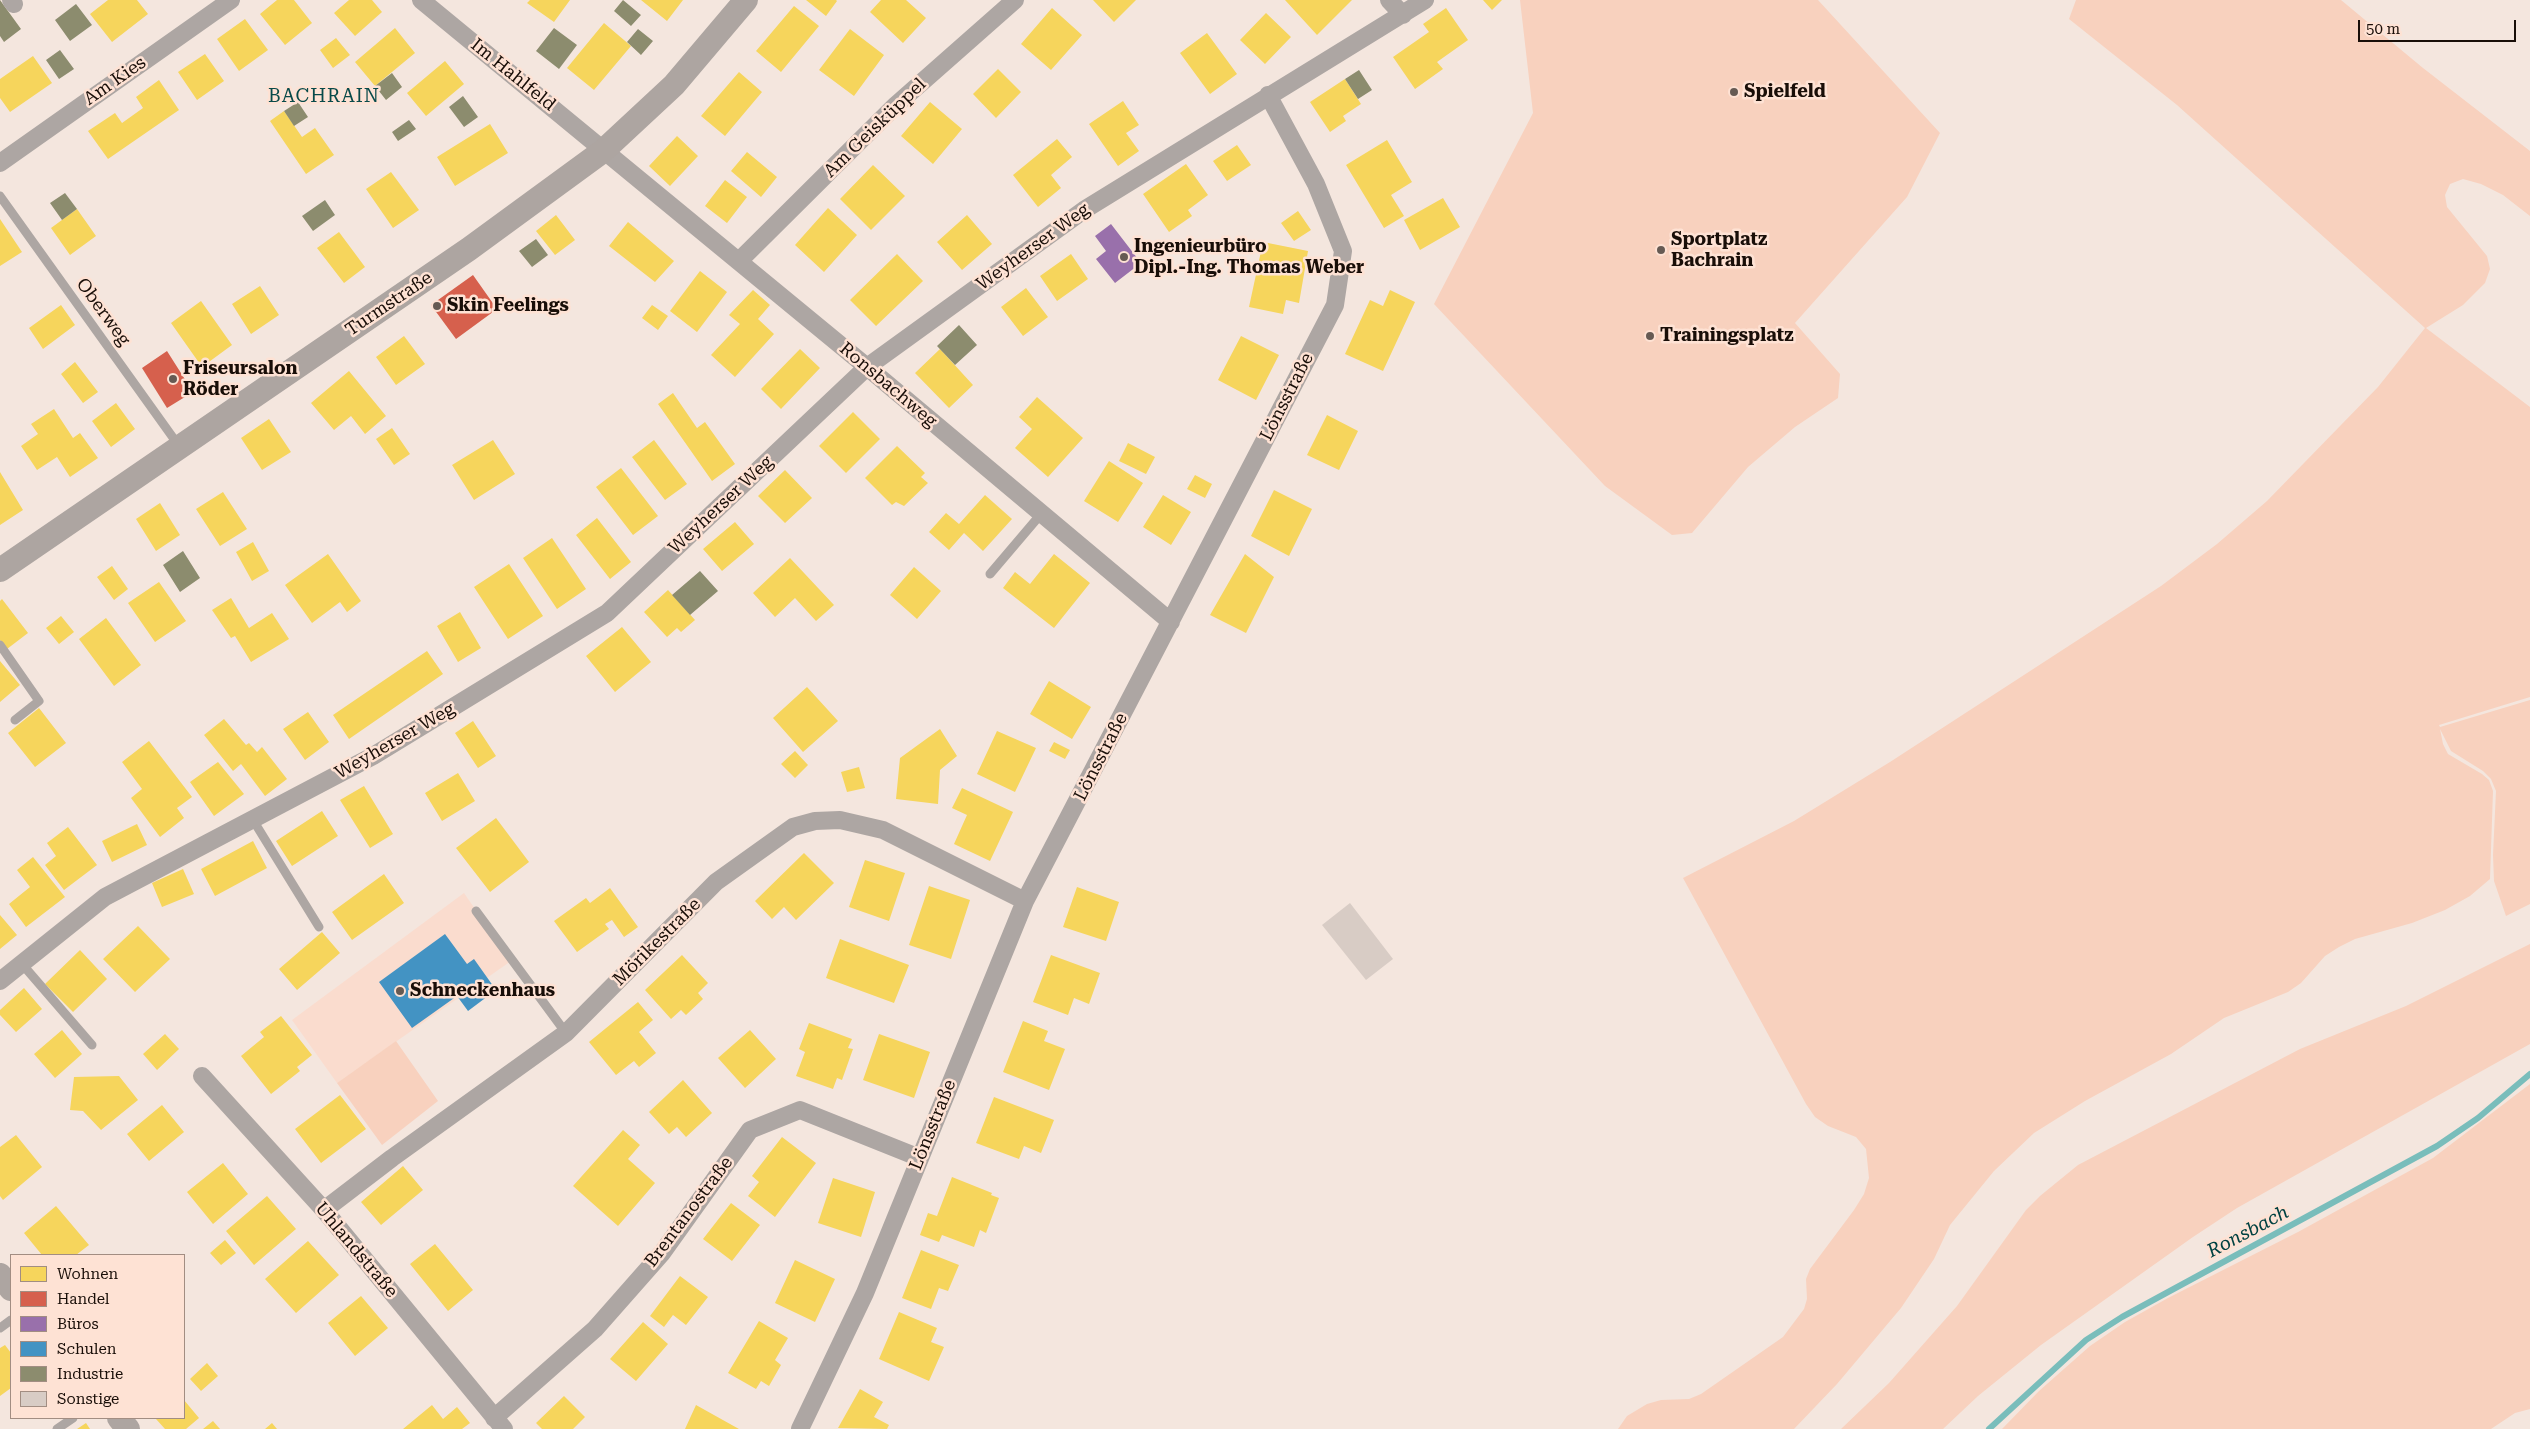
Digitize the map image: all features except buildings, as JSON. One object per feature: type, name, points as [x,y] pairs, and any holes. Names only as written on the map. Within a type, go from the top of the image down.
[{"type":"main road","name":"Turmstraße","points":[[0,570],[469,249],[603,151],[674,84],[746,0]]},
{"type":"main road","points":[[0,1276],[10,1288]]},
{"type":"main road","points":[[120,1419],[128,1429]]},
{"type":"street","name":"Am Kies","points":[[0,163],[231,0]]},
{"type":"street","name":"Im Hahlfeld","points":[[421,0],[603,151]]},
{"type":"street","name":"Am Geisküppel","points":[[739,261],[896,105],[1015,0]]},
{"type":"street","points":[[1388,0],[1403,15]]},
{"type":"street","name":"Weyherser Weg","points":[[0,981],[105,897],[373,756],[607,612],[867,367],[1084,210],[1425,0]]},
{"type":"street","name":"Lönsstraße","points":[[800,1429],[865,1292],[1025,901],[1335,305],[1343,251],[1316,184],[1268,95]]},
{"type":"street","name":"Ronsbachweg","points":[[603,151],[867,367],[1171,622]]},
{"type":"street","name":"Mörikestraße","points":[[324,1210],[392,1158],[566,1033],[716,882],[793,827],[815,821],[840,820],[883,830],[1025,901]]},
{"type":"street","name":"Uhlandstraße","points":[[202,1076],[324,1210],[499,1424]]},
{"type":"street","name":"Brentanostraße","points":[[499,1424],[595,1328],[662,1253],[750,1130],[800,1110],[920,1158]]},
{"type":"lane","name":"Oberweg","points":[[0,196],[179,446]]},
{"type":"lane","points":[[990,574],[1041,514]]},
{"type":"lane","points":[[0,645],[39,701],[15,720]]},
{"type":"lane","points":[[253,820],[319,927]]},
{"type":"lane","points":[[476,911],[511,961],[566,1033]]},
{"type":"lane","points":[[22,964],[92,1045]]},
{"type":"lane","points":[[57,1429],[72,1419]]},
{"type":"shaded area","name":"Sportplatz Bachrain","points":[[1520,0],[1818,0],[1940,133],[1907,197],[1795,323],[1840,374],[1838,398],[1795,427],[1748,467],[1692,533],[1672,535],[1605,486],[1434,304],[1533,113]]},
{"type":"shaded area","points":[[2076,0],[2341,0],[2423,68],[2530,151],[2530,216],[2503,195],[2481,184],[2463,179],[2450,184],[2445,195],[2447,207],[2487,256],[2490,269],[2485,283],[2463,305],[2426,328],[2530,407],[2530,697],[2439,725],[2440,727],[2530,700],[2530,904],[2506,916],[2494,881],[2493,855],[2496,791],[2491,779],[2483,771],[2451,751],[2440,729],[2443,744],[2448,754],[2482,774],[2489,780],[2493,791],[2490,879],[2470,896],[2445,910],[2412,923],[2355,939],[2339,947],[2325,956],[2301,983],[2288,992],[2224,1018],[2171,1054],[2085,1101],[2034,1133],[1994,1171],[1950,1225],[1934,1259],[1901,1308],[1837,1384],[1794,1429],[1618,1429],[1627,1416],[1647,1404],[1661,1400],[1689,1399],[1701,1394],[1783,1337],[1804,1309],[1807,1299],[1806,1279],[1810,1269],[1854,1210],[1864,1194],[1869,1178],[1866,1149],[1856,1137],[1828,1126],[1815,1117],[1806,1104],[1683,878],[1794,821],[1890,762],[2161,586],[2217,544],[2267,501],[2378,387],[2425,328],[2177,105],[2069,19]]},
{"type":"shaded area","name":"Schneckenhaus","points":[[464,893],[511,961],[337,1083],[292,1020]]},
{"type":"shaded area","points":[[2530,944],[2530,1044],[2237,1208],[2041,1345],[1978,1396],[1943,1429],[1841,1429],[1889,1383],[1957,1306],[2026,1210],[2078,1165],[2300,1049],[2406,1006]]},
{"type":"shaded area","points":[[396,1041],[438,1101],[382,1145],[337,1083]]},
{"type":"shaded area","points":[[2530,1084],[2530,1409],[2515,1413],[2491,1429],[2002,1429],[2039,1391],[2090,1346],[2125,1322],[2298,1232],[2433,1158]]},
{"type":"waterway","name":"Ronsbach","points":[[1989,1429],[2086,1340],[2122,1317],[2437,1146],[2478,1118],[2530,1074]]},
{"type":"place","name":"Spielfeld","points":[[1734,92]]},
{"type":"place","name":"Sportplatz Bachrain","points":[[1661,250]]},
{"type":"place","name":"Ingenieurbüro Dipl.-Ing. Thomas Weber","points":[[1124,257]]},
{"type":"place","name":"Skin Feelings","points":[[437,306]]},
{"type":"place","name":"Trainingsplatz","points":[[1650,336]]},
{"type":"place","name":"Friseursalon Röder","points":[[173,379]]},
{"type":"place","name":"Schneckenhaus","points":[[400,991]]},
{"type":"district","name":"BACHRAIN","points":[[324,96]]}]
